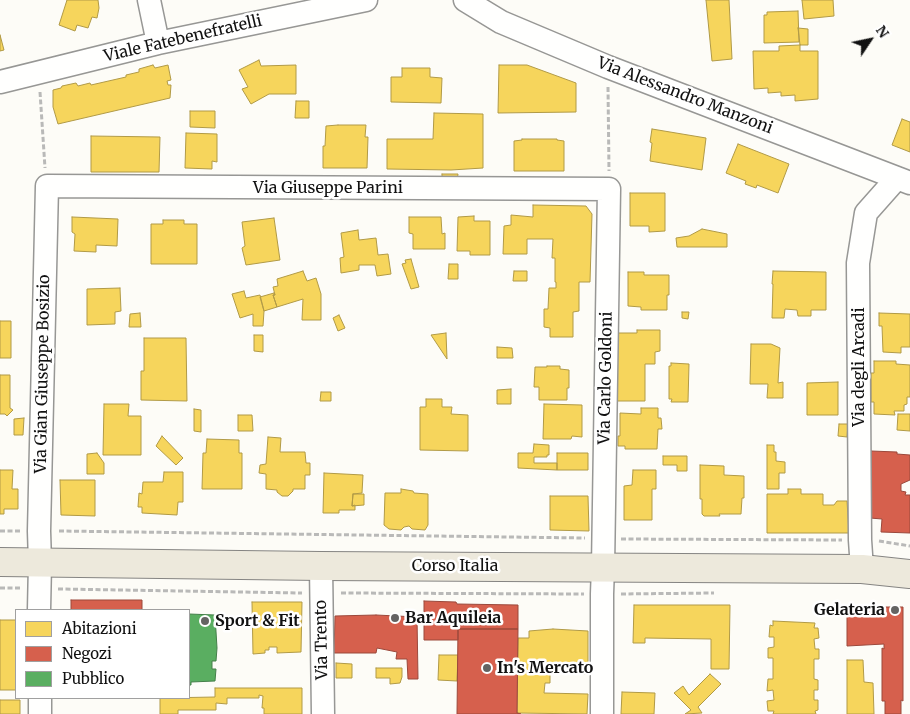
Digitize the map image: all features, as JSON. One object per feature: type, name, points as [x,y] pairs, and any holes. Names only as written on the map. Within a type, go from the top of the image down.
[{"type":"main road","name":"Corso Italia","points":[[0,562],[862,569],[910,574]]},
{"type":"street","points":[[149,0],[158,43]]},
{"type":"street","name":"Viale Fatebenefratelli","points":[[0,82],[158,43],[366,0]]},
{"type":"street","name":"Via Alessandro Manzoni","points":[[464,0],[501,22],[608,67],[904,181]]},
{"type":"street","name":"Via degli Arcadi","points":[[862,569],[858,262],[866,213],[904,181]]},
{"type":"street","name":"Via Giuseppe Parini","points":[[46,186],[609,189]]},
{"type":"street","name":"Via Gian Giuseppe Bosizio","points":[[39,609],[46,186]]},
{"type":"street","name":"Via Carlo Goldoni","points":[[602,714],[602,594],[609,189]]},
{"type":"street","name":"Via Trento","points":[[321,566],[323,714]]},
{"type":"street","points":[[40,699],[40,714]]},
{"type":"path","points":[[608,67],[609,189]]},
{"type":"path","points":[[39,73],[46,186]]},
{"type":"path","points":[[0,531],[17,531]]},
{"type":"path","name":"Corso Italia","points":[[50,531],[586,538]]},
{"type":"path","points":[[619,539],[841,540]]},
{"type":"path","points":[[882,541],[910,546]]},
{"type":"path","points":[[0,588],[18,588]]},
{"type":"path","points":[[51,589],[300,593]]},
{"type":"path","name":"Corso Italia","points":[[337,593],[584,594]]},
{"type":"building: Abitazioni","points":[[67,0],[98,0],[97,18],[92,17],[88,28],[77,25],[75,31],[59,25]]},
{"type":"building: Abitazioni","points":[[706,0],[729,0],[732,59],[712,61]]},
{"type":"building: Abitazioni","points":[[802,0],[833,0],[834,16],[804,19]]},
{"type":"building: Abitazioni","points":[[798,11],[799,42],[764,43],[764,15],[767,15],[767,12]]},
{"type":"building: Abitazioni","points":[[798,28],[808,29],[808,45],[800,45]]},
{"type":"building: Abitazioni","points":[[0,35],[4,50],[0,51]]},
{"type":"building: Abitazioni","points":[[800,45],[800,51],[818,51],[818,99],[795,101],[795,95],[781,96],[781,92],[768,93],[768,88],[754,89],[753,51],[779,51],[779,46]]},
{"type":"building: Abitazioni","points":[[259,60],[261,66],[296,65],[296,94],[269,94],[251,104],[242,89],[248,87],[239,70]]},
{"type":"building: Abitazioni","points":[[153,65],[155,68],[168,65],[171,80],[167,81],[168,85],[171,85],[170,98],[58,124],[53,107],[53,90],[76,83],[78,86],[90,83],[91,85],[126,77],[126,75],[139,72],[139,69]]},
{"type":"building: Abitazioni","points":[[499,65],[527,65],[576,83],[576,112],[498,113]]},
{"type":"building: Abitazioni","points":[[402,68],[430,68],[430,77],[442,78],[441,103],[391,102],[391,77],[402,77]]},
{"type":"building: Abitazioni","points":[[296,101],[309,101],[309,118],[295,118]]},
{"type":"building: Abitazioni","points":[[190,111],[215,111],[215,128],[190,127]]},
{"type":"building: Abitazioni","points":[[434,113],[483,114],[483,168],[451,170],[387,169],[387,139],[433,139]]},
{"type":"building: Abitazioni","points":[[902,119],[910,122],[910,152],[892,145]]},
{"type":"building: Abitazioni","points":[[366,125],[365,137],[368,137],[367,168],[323,168],[323,146],[325,146],[326,126]]},
{"type":"building: Abitazioni","points":[[652,129],[706,138],[702,170],[650,161]]},
{"type":"building: Abitazioni","points":[[186,133],[217,134],[217,162],[212,161],[212,169],[185,168]]},
{"type":"building: Abitazioni","points":[[91,136],[160,137],[159,172],[91,172]]},
{"type":"building: Abitazioni","points":[[522,139],[557,139],[564,141],[564,171],[514,171],[514,141]]},
{"type":"building: Abitazioni","points":[[738,144],[789,164],[778,193],[757,185],[756,188],[745,184],[746,181],[726,173]]},
{"type":"building: Abitazioni","points":[[442,174],[458,174],[457,182],[442,181]]},
{"type":"building: Abitazioni","points":[[630,193],[665,193],[665,231],[649,232],[649,226],[630,226]]},
{"type":"building: Abitazioni","points":[[533,205],[586,206],[592,214],[590,282],[579,282],[579,311],[573,312],[573,337],[550,337],[550,328],[544,327],[544,309],[548,309],[549,288],[556,288],[555,258],[552,258],[553,239],[527,239],[527,254],[503,254],[504,226],[511,225],[511,215],[533,217]]},
{"type":"building: Abitazioni","points":[[474,216],[474,221],[490,221],[490,255],[470,255],[470,251],[457,251],[458,217]]},
{"type":"building: Abitazioni","points":[[72,217],[118,219],[117,246],[96,245],[96,252],[74,251],[75,234],[72,232]]},
{"type":"building: Abitazioni","points":[[409,217],[441,217],[442,234],[445,233],[445,249],[413,249],[413,234],[409,233]]},
{"type":"building: Abitazioni","points":[[274,218],[280,260],[246,265],[242,248],[245,246],[242,222]]},
{"type":"building: Abitazioni","points":[[163,220],[184,220],[184,224],[197,224],[197,264],[151,264],[151,224],[163,224]]},
{"type":"building: Abitazioni","points":[[702,229],[727,234],[727,247],[677,247],[676,238],[689,236]]},
{"type":"building: Abitazioni","points":[[358,230],[359,240],[376,238],[378,255],[388,254],[391,274],[377,276],[375,265],[359,265],[359,270],[341,273],[340,258],[344,257],[341,233]]},
{"type":"building: Abitazioni","points":[[411,259],[419,287],[411,289],[402,264],[406,263],[405,260]]},
{"type":"building: Abitazioni","points":[[449,264],[458,264],[458,279],[448,279]]},
{"type":"building: Abitazioni","points":[[303,271],[307,281],[316,278],[321,294],[321,320],[302,320],[303,299],[277,307],[273,295],[275,295],[273,287],[278,286],[277,279]]},
{"type":"building: Abitazioni","points":[[514,271],[527,271],[527,281],[513,281]]},
{"type":"building: Abitazioni","points":[[773,271],[826,272],[826,310],[811,310],[811,316],[798,316],[797,310],[785,309],[784,318],[772,318]]},
{"type":"building: Abitazioni","points":[[628,272],[644,272],[644,275],[669,275],[667,310],[641,310],[641,307],[628,306]]},
{"type":"building: Abitazioni","points":[[120,288],[121,311],[115,312],[115,324],[87,325],[87,289]]},
{"type":"building: Abitazioni","points":[[244,291],[246,298],[260,295],[264,311],[263,326],[253,326],[253,314],[240,318],[232,294]]},
{"type":"building: Abitazioni","points":[[274,293],[277,307],[264,311],[260,297]]},
{"type":"building: Abitazioni","points":[[682,312],[689,312],[688,319],[682,318]]},
{"type":"building: Abitazioni","points":[[140,313],[141,327],[129,327],[130,314]]},
{"type":"building: Abitazioni","points":[[879,313],[910,314],[910,347],[901,347],[901,353],[883,352],[882,326],[879,326]]},
{"type":"building: Abitazioni","points":[[339,315],[345,328],[338,331],[333,318]]},
{"type":"building: Abitazioni","points":[[0,321],[11,321],[11,358],[0,358]]},
{"type":"building: Abitazioni","points":[[637,330],[660,330],[660,351],[655,352],[655,364],[645,364],[645,401],[614,401],[614,333],[637,333]]},
{"type":"building: Abitazioni","points":[[446,333],[447,359],[431,335]]},
{"type":"building: Abitazioni","points":[[254,335],[263,335],[263,352],[254,351]]},
{"type":"building: Abitazioni","points":[[144,338],[186,338],[187,401],[141,400],[141,371],[144,371]]},
{"type":"building: Abitazioni","points":[[751,344],[771,344],[780,348],[778,383],[783,382],[783,398],[767,398],[768,384],[750,384]]},
{"type":"building: Abitazioni","points":[[497,347],[512,348],[513,358],[497,358]]},
{"type":"building: Abitazioni","points":[[874,361],[896,361],[896,364],[910,365],[910,397],[907,397],[904,411],[894,411],[895,415],[874,414],[874,402],[871,402],[871,373],[874,373]]},
{"type":"building: Abitazioni","points":[[671,363],[689,364],[688,402],[671,402],[672,399],[669,399],[669,366],[671,366]]},
{"type":"building: Abitazioni","points":[[560,366],[560,369],[569,370],[567,400],[539,400],[539,387],[534,387],[535,367]]},
{"type":"building: Abitazioni","points":[[0,375],[10,375],[10,408],[13,410],[7,416],[0,414]]},
{"type":"building: Abitazioni","points":[[838,382],[838,415],[807,415],[807,383]]},
{"type":"building: Abitazioni","points":[[511,389],[511,404],[497,404],[497,390]]},
{"type":"building: Abitazioni","points":[[321,392],[331,392],[331,401],[320,401]]},
{"type":"building: Abitazioni","points":[[426,399],[442,399],[442,407],[452,407],[451,414],[468,415],[468,451],[420,450],[420,407],[426,407]]},
{"type":"building: Abitazioni","points":[[104,404],[129,404],[128,416],[141,416],[141,455],[103,455]]},
{"type":"building: Abitazioni","points":[[544,404],[582,405],[582,437],[572,436],[571,439],[543,439]]},
{"type":"building: Abitazioni","points":[[641,408],[658,408],[658,418],[661,418],[662,429],[658,429],[657,449],[625,449],[625,446],[618,446],[620,413],[641,414]]},
{"type":"building: Abitazioni","points":[[194,409],[201,410],[201,432],[194,431]]},
{"type":"building: Abitazioni","points":[[898,414],[910,414],[910,431],[897,430]]},
{"type":"building: Abitazioni","points":[[238,415],[252,415],[253,431],[238,431]]},
{"type":"building: Abitazioni","points":[[24,418],[23,435],[14,435],[14,419]]},
{"type":"building: Abitazioni","points":[[839,424],[848,424],[847,437],[838,436]]},
{"type":"building: Abitazioni","points":[[162,436],[183,458],[176,465],[156,446]]},
{"type":"building: Abitazioni","points":[[268,437],[281,438],[280,452],[305,452],[306,463],[310,463],[310,475],[305,475],[305,489],[293,489],[288,496],[282,496],[277,490],[266,489],[266,474],[259,473],[260,465],[266,464]]},
{"type":"building: Abitazioni","points":[[207,439],[239,440],[239,453],[242,453],[242,489],[202,489],[203,453],[206,453]]},
{"type":"building: Abitazioni","points":[[534,444],[549,445],[549,455],[547,457],[534,457],[534,463],[557,463],[557,470],[518,468],[518,453],[533,453]]},
{"type":"building: Abitazioni","points":[[767,445],[774,445],[776,461],[785,462],[785,473],[779,473],[779,489],[767,489]]},
{"type":"building: Abitazioni","points":[[97,453],[104,463],[104,474],[87,474],[87,454]]},
{"type":"building: Abitazioni","points":[[557,453],[588,453],[588,470],[557,470]]},
{"type":"building: Abitazioni","points":[[663,456],[687,456],[687,471],[677,471],[677,465],[663,465]]},
{"type":"building: Abitazioni","points":[[700,465],[724,466],[724,475],[744,476],[744,498],[742,498],[741,514],[704,516],[702,514]]},
{"type":"building: Abitazioni","points":[[0,470],[13,470],[12,489],[18,489],[18,509],[4,509],[4,514],[0,514]]},
{"type":"building: Abitazioni","points":[[633,470],[656,470],[656,489],[652,489],[652,520],[624,520],[624,486],[632,485]]},
{"type":"building: Abitazioni","points":[[164,472],[183,472],[183,502],[178,502],[177,515],[142,513],[142,507],[138,507],[139,493],[142,494],[143,482],[163,482]]},
{"type":"building: Abitazioni","points":[[324,473],[363,475],[362,493],[353,494],[352,506],[355,505],[355,510],[323,513]]},
{"type":"building: Abitazioni","points":[[60,480],[95,480],[95,516],[61,515]]},
{"type":"building: Abitazioni","points":[[401,489],[413,491],[414,493],[428,494],[428,525],[425,530],[412,529],[409,526],[401,530],[389,529],[384,525],[385,493],[401,493]]},
{"type":"building: Abitazioni","points":[[788,489],[801,489],[801,494],[823,494],[823,505],[834,505],[837,501],[847,501],[849,533],[767,533],[767,494],[788,494]]},
{"type":"building: Abitazioni","points":[[353,494],[364,494],[364,505],[352,506]]},
{"type":"building: Abitazioni","points":[[550,496],[588,496],[589,531],[550,530]]},
{"type":"building: Abitazioni","points":[[252,602],[302,602],[301,652],[277,653],[277,647],[269,647],[269,650],[265,650],[265,653],[253,654]]},
{"type":"building: Abitazioni","points":[[634,605],[730,605],[729,669],[711,669],[711,639],[645,638],[645,643],[633,643]]},
{"type":"building: Abitazioni","points":[[0,620],[15,620],[15,690],[0,690]]},
{"type":"building: Abitazioni","points":[[773,621],[815,623],[814,628],[818,628],[819,638],[814,639],[815,649],[819,649],[819,659],[814,659],[814,679],[818,680],[818,690],[814,690],[814,700],[818,700],[816,714],[773,714],[774,711],[768,711],[767,701],[774,700],[773,690],[767,691],[768,679],[773,679],[773,658],[768,658],[768,648],[774,647],[774,637],[769,637],[770,625],[773,626]]},
{"type":"building: Abitazioni","points":[[553,629],[588,631],[588,674],[571,674],[571,670],[550,670],[550,683],[545,683],[544,693],[588,694],[587,714],[517,713],[518,638],[529,638],[529,631]]},
{"type":"building: Abitazioni","points":[[439,655],[458,655],[457,681],[438,680]]},
{"type":"building: Abitazioni","points":[[847,660],[863,660],[864,682],[873,683],[874,714],[847,714]]},
{"type":"building: Abitazioni","points":[[336,663],[352,664],[352,678],[336,678]]},
{"type":"building: Abitazioni","points":[[376,668],[402,668],[400,683],[390,684],[390,678],[376,678]]},
{"type":"building: Abitazioni","points":[[710,674],[721,684],[698,707],[702,713],[685,714],[691,710],[674,693],[683,686],[689,695]]},
{"type":"building: Abitazioni","points":[[215,688],[302,688],[302,714],[264,714],[264,708],[262,708],[263,696],[259,695],[259,698],[227,698],[227,704],[216,703],[216,710],[178,710],[178,714],[160,714],[160,699],[215,697]]},
{"type":"building: Abitazioni","points":[[622,692],[655,693],[654,714],[621,714]]},
{"type":"building: Abitazioni","points":[[0,700],[20,700],[20,714],[0,714]]},
{"type":"building: Negozi","points":[[871,451],[897,452],[897,454],[910,455],[910,480],[901,484],[901,491],[906,492],[905,495],[910,495],[910,533],[881,532],[882,519],[870,518]]},
{"type":"building: Negozi","points":[[71,600],[142,600],[142,609],[71,609]]},
{"type":"building: Negozi","points":[[424,601],[456,602],[457,604],[518,605],[518,629],[458,629],[458,640],[424,640]]},
{"type":"building: Negozi","points":[[847,607],[903,607],[903,701],[901,700],[901,714],[885,714],[885,701],[882,701],[882,648],[884,649],[884,644],[847,646]]},
{"type":"building: Negozi","points":[[335,616],[417,617],[418,679],[408,679],[407,659],[396,659],[397,652],[377,648],[376,653],[334,653]]},
{"type":"building: Negozi","name":"In's Mercato","points":[[458,629],[518,629],[517,713],[521,714],[457,714]]},
{"type":"building: Pubblico","points":[[190,614],[215,615],[217,648],[216,661],[212,661],[212,669],[216,669],[215,681],[191,682],[191,685]]},
{"type":"place","name":"Gelateria","points":[[895,610]]},
{"type":"place","name":"Bar Aquileia","points":[[395,618]]},
{"type":"place","name":"Sport & Fit","points":[[205,621]]},
{"type":"place","name":"In's Mercato","points":[[487,668]]}]
